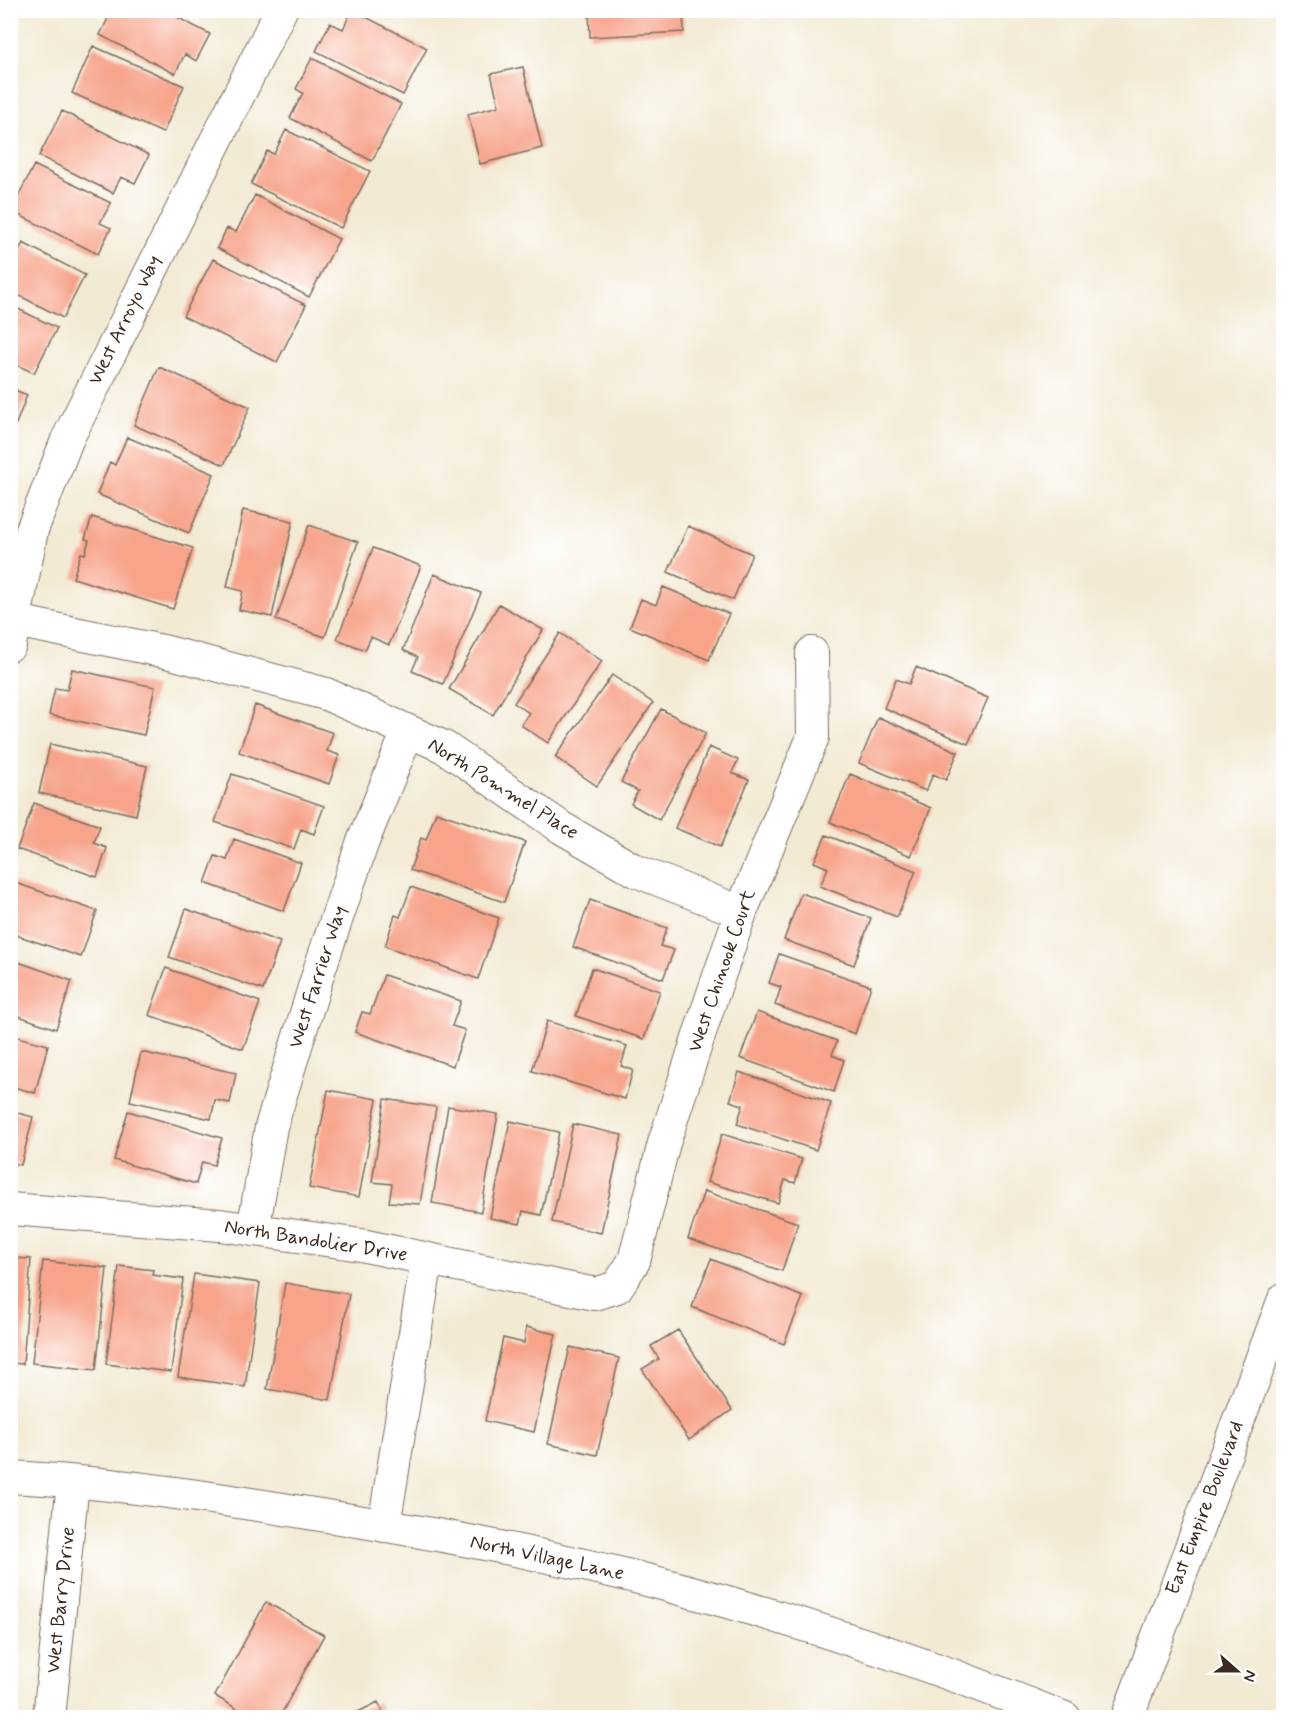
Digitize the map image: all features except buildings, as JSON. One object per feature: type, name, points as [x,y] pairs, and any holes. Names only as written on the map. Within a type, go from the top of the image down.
[{"type":"street","name":"West Arroyo Way","points":[[13,633],[33,530],[67,440],[280,10]]},
{"type":"street","name":"North Pommel Place","points":[[13,633],[167,652],[326,694],[444,747],[562,828],[636,871],[741,912]]},
{"type":"street","name":"West Chinook Court","points":[[617,1287],[634,1261],[664,1143],[741,912],[813,737],[812,653]]},
{"type":"street","name":"West Farrier Way","points":[[253,1230],[270,1127],[362,844],[408,731]]},
{"type":"street","name":"North Bandolier Drive","points":[[10,1209],[253,1230],[361,1245],[595,1294],[617,1287]]},
{"type":"street","points":[[384,1526],[427,1258]]},
{"type":"street","name":"East Empire Boulevard","points":[[1127,1718],[1284,1299]]},
{"type":"street","name":"North Village Lane","points":[[10,1477],[178,1492],[498,1546],[665,1585],[823,1631],[990,1688],[1065,1718]]},
{"type":"street","name":"West Barry Drive","points":[[49,1718],[73,1482]]}]
